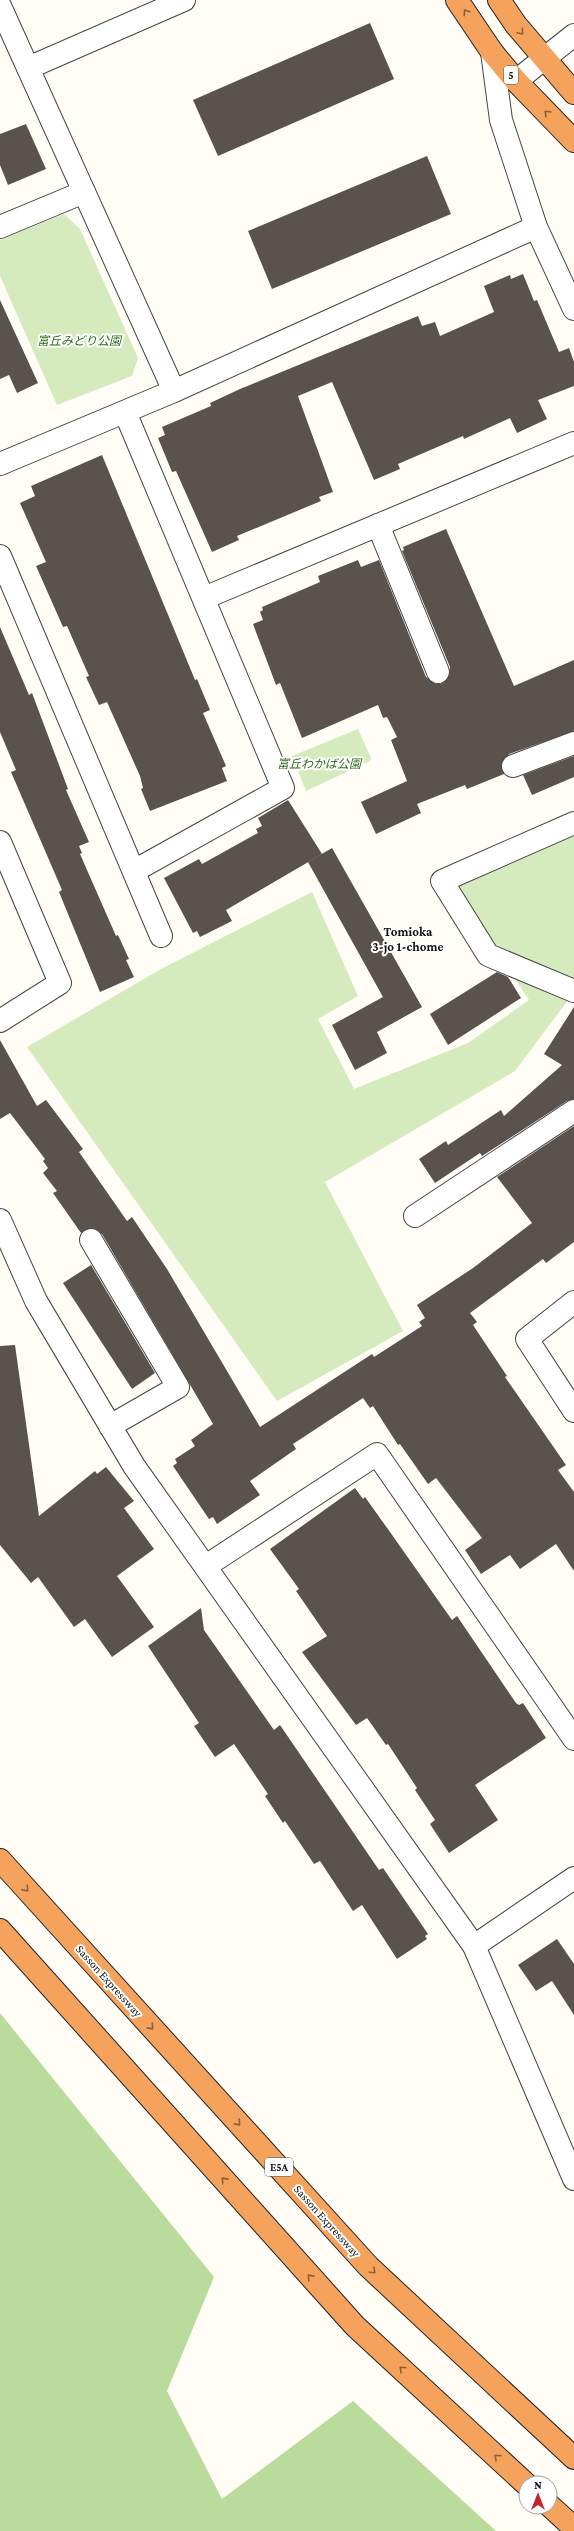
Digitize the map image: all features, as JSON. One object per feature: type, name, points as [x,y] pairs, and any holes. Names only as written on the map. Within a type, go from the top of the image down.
[{"type":"highway","name":"5","points":[[458,0],[492,52],[516,81],[574,141]]},
{"type":"highway","points":[[499,0],[516,25],[574,94]]},
{"type":"highway","name":"Sasson Expressway","points":[[0,1860],[368,2266],[574,2458]]},
{"type":"highway","points":[[0,1930],[355,2326],[518,2477]]},
{"type":"highway","points":[[558,2513],[574,2528]]},
{"type":"street","points":[[28,68],[184,0]]},
{"type":"street","points":[[0,6],[174,391]]},
{"type":"street","points":[[516,81],[574,35]]},
{"type":"street","points":[[492,52],[501,120],[536,227],[574,309]]},
{"type":"street","points":[[0,226],[84,192]]},
{"type":"street","points":[[0,464],[174,391],[536,227]]},
{"type":"street","points":[[125,412],[283,788],[134,871]]},
{"type":"street","points":[[204,598],[574,443]]},
{"type":"street","points":[[378,525],[438,672]]},
{"type":"street","points":[[0,556],[161,936]]},
{"type":"street","points":[[513,766],[574,743]]},
{"type":"street","points":[[574,823],[442,881],[488,955],[574,991]]},
{"type":"street","points":[[0,842],[60,983],[0,1021]]},
{"type":"street","points":[[415,1216],[574,1111]]},
{"type":"street","points":[[0,1220],[36,1301],[134,1466],[474,1946],[574,2179]]},
{"type":"street","points":[[91,1240],[178,1386],[110,1426]]},
{"type":"street","points":[[574,1302],[527,1339],[574,1411]]},
{"type":"street","points":[[206,1566],[377,1454],[574,1738]]},
{"type":"street","points":[[474,1946],[574,1878]]},
{"type":"green space","name":"富丘みどり公園","points":[[64,214],[80,229],[138,358],[132,376],[57,405],[0,276],[0,240]]},
{"type":"green space","name":"富丘わかば公園","points":[[358,729],[371,758],[370,761],[306,791],[292,756]]},
{"type":"green space","points":[[574,834],[574,992],[515,1071],[325,1182],[403,1331],[277,1401],[27,1047],[161,969],[312,892],[358,996],[318,1019],[354,1089],[468,1043],[529,1000],[455,886]]},
{"type":"green space","points":[[0,2013],[214,2277],[167,2391],[222,2499],[353,2401],[496,2531],[0,2531]]},
{"type":"building","points":[[370,23],[394,79],[218,156],[193,100]]},
{"type":"building","points":[[26,124],[46,169],[8,185],[0,165],[0,134]]},
{"type":"building","points":[[427,156],[451,214],[272,289],[248,231]]},
{"type":"building","points":[[523,274],[534,301],[537,300],[559,352],[569,348],[574,362],[574,386],[538,400],[547,419],[517,433],[510,418],[464,439],[463,436],[398,464],[400,469],[374,480],[332,382],[298,396],[333,492],[319,497],[321,501],[237,536],[239,540],[212,552],[176,471],[172,472],[158,438],[165,435],[162,427],[211,406],[210,403],[240,389],[418,316],[422,326],[435,322],[440,336],[494,312],[484,286],[510,275],[511,279]]},
{"type":"building","points":[[0,300],[38,383],[17,393],[9,375],[0,379]]},
{"type":"building","points":[[102,455],[195,680],[197,679],[210,710],[203,713],[226,766],[222,768],[227,781],[150,811],[141,789],[143,788],[140,776],[107,702],[99,705],[86,677],[89,676],[67,626],[63,627],[36,566],[46,562],[20,503],[35,496],[31,486]]},
{"type":"building","points":[[446,529],[514,686],[574,660],[574,731],[509,754],[501,764],[504,774],[467,789],[465,785],[417,804],[421,813],[376,834],[361,802],[407,781],[391,740],[397,737],[387,717],[383,718],[378,705],[302,738],[280,683],[276,685],[253,624],[263,620],[260,612],[263,610],[262,607],[320,582],[318,576],[358,560],[361,567],[379,560],[426,677],[436,684],[443,683],[450,674],[450,667],[402,551],[404,550],[403,547]]},
{"type":"building","points":[[0,627],[29,695],[32,693],[68,789],[66,790],[89,842],[79,846],[82,853],[80,854],[116,936],[118,935],[129,959],[126,960],[134,977],[100,992],[59,892],[62,890],[11,772],[16,770],[0,732]]},
{"type":"building","points":[[574,756],[574,777],[532,795],[523,775]]},
{"type":"building","points":[[288,800],[322,854],[226,910],[232,921],[200,937],[197,931],[193,933],[164,878],[199,859],[202,864],[258,833],[256,829],[262,826],[258,818]]},
{"type":"building","points":[[332,848],[422,1007],[377,1032],[387,1053],[355,1070],[332,1025],[383,997],[308,862]]},
{"type":"building","points":[[497,972],[508,977],[521,998],[448,1045],[430,1014]]},
{"type":"building","points":[[574,1007],[574,1099],[567,1101],[482,1156],[480,1153],[435,1183],[419,1159],[446,1141],[448,1145],[501,1110],[504,1116],[562,1065],[544,1054]]},
{"type":"building","points":[[0,1040],[37,1106],[46,1100],[83,1149],[79,1152],[127,1221],[132,1217],[167,1269],[260,1427],[372,1354],[374,1357],[422,1326],[419,1322],[425,1318],[417,1305],[473,1268],[532,1223],[497,1177],[574,1126],[574,1242],[546,1263],[543,1259],[470,1313],[477,1322],[473,1325],[507,1376],[505,1377],[566,1465],[558,1470],[574,1492],[574,1571],[556,1544],[520,1569],[510,1555],[481,1574],[465,1550],[482,1538],[436,1478],[428,1484],[400,1444],[398,1445],[373,1406],[370,1408],[363,1398],[293,1444],[296,1449],[250,1481],[260,1495],[217,1524],[213,1517],[209,1519],[173,1466],[177,1463],[175,1459],[195,1446],[191,1440],[213,1424],[102,1234],[91,1228],[81,1233],[53,1193],[57,1191],[43,1173],[48,1168],[43,1161],[45,1159],[10,1113],[0,1119]]},
{"type":"building","points":[[91,1265],[155,1373],[132,1389],[63,1283]]},
{"type":"building","points":[[15,1345],[39,1516],[95,1471],[97,1474],[106,1467],[134,1501],[124,1508],[154,1549],[117,1576],[154,1627],[112,1657],[85,1619],[74,1627],[38,1577],[31,1583],[0,1545],[0,1346]]},
{"type":"building","points":[[355,1488],[363,1499],[365,1497],[452,1620],[457,1616],[516,1703],[519,1705],[523,1703],[546,1738],[475,1785],[498,1820],[449,1853],[430,1824],[435,1820],[415,1790],[417,1788],[388,1744],[386,1745],[367,1718],[356,1725],[302,1652],[327,1636],[296,1591],[299,1589],[270,1549]]},
{"type":"building","points":[[201,1608],[204,1630],[274,1730],[280,1725],[379,1870],[383,1868],[428,1934],[425,1936],[427,1939],[397,1959],[362,1905],[353,1911],[320,1861],[314,1864],[285,1821],[283,1823],[265,1796],[268,1794],[234,1744],[215,1757],[194,1726],[199,1723],[148,1646]]},
{"type":"building","points":[[557,1939],[574,1964],[574,2015],[552,1981],[536,1991],[518,1965]]},
{"type":"district","name":"Tomioka 3-jo 1-chome","points":[[408,938]]}]
